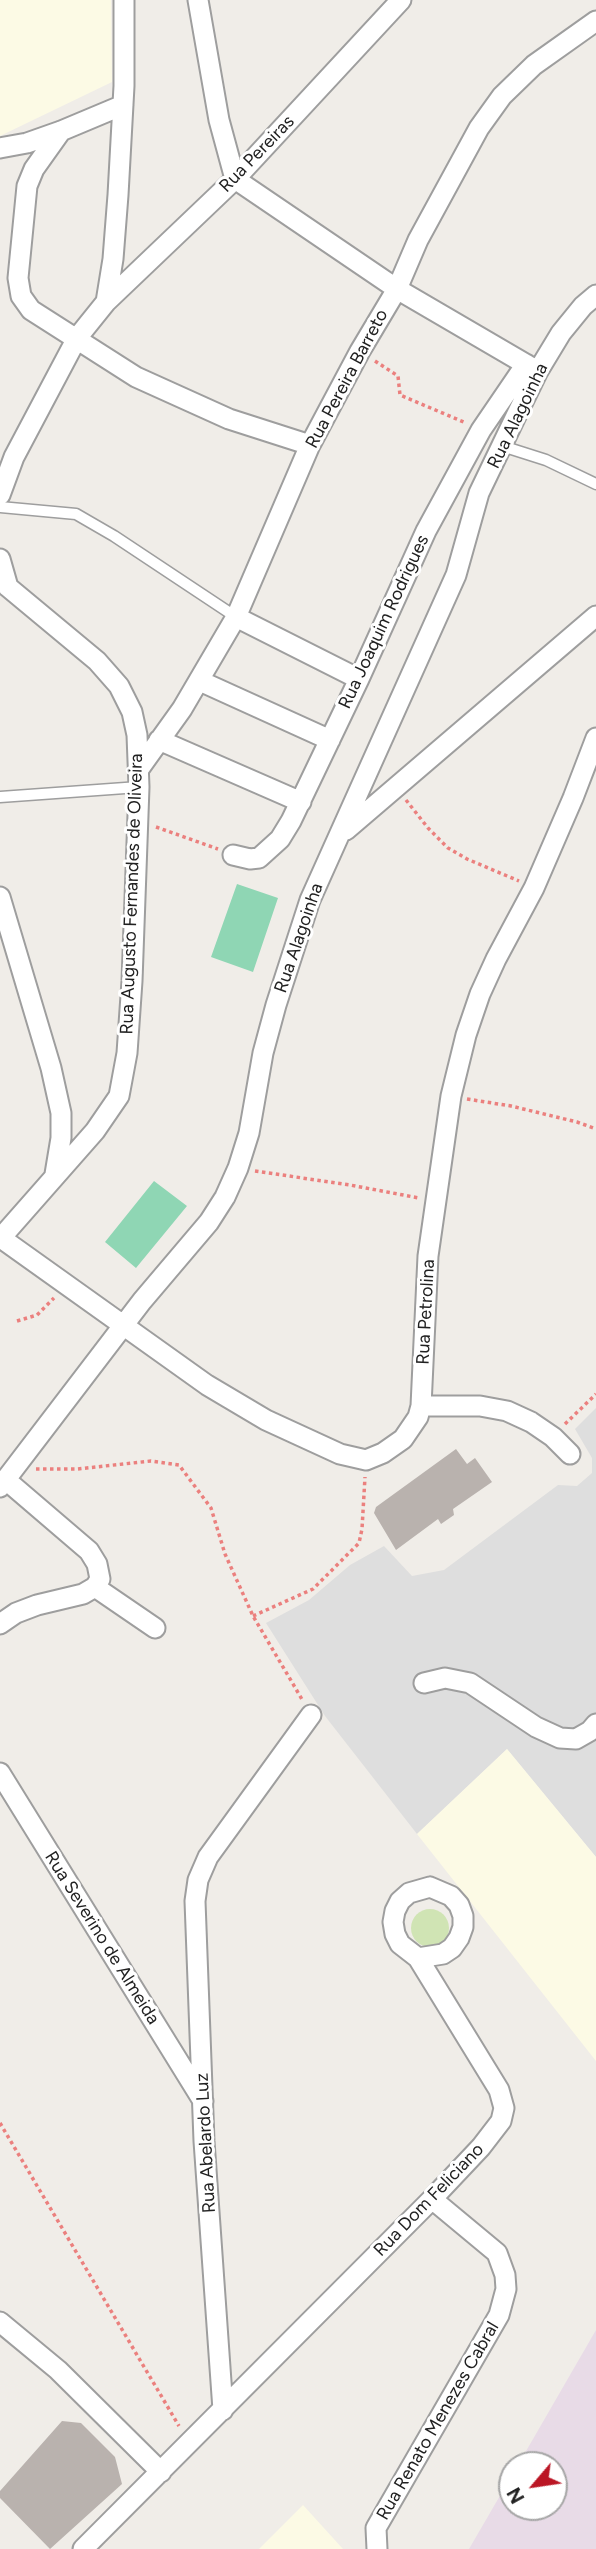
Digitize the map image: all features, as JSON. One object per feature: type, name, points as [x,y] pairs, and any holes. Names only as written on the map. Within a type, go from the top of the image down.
[{"type":"street","points":[[2,486],[14,457],[77,338],[106,302],[113,258],[123,106],[124,0]]},
{"type":"street","points":[[198,0],[219,120],[235,179],[397,289],[532,368]]},
{"type":"street","name":"Rua Pereiras","points":[[106,302],[235,179],[401,0]]},
{"type":"street","name":"Rua Pereira Barreto","points":[[139,778],[159,740],[200,681],[236,617],[310,445],[360,351],[397,289],[418,240],[479,128],[502,96],[534,65],[596,21]]},
{"type":"street","points":[[0,148],[27,143],[123,106]]},
{"type":"street","points":[[61,131],[34,169],[27,186],[18,278],[21,296],[31,310],[136,377],[177,397],[229,419],[310,445]]},
{"type":"street","name":"Rua Alagoinha","points":[[7,1479],[124,1325],[209,1222],[225,1197],[249,1133],[263,1053],[310,900],[456,575],[479,494],[502,446],[532,368],[583,306],[596,295]]},
{"type":"street","name":"Rua Joaquim Rodrigues","points":[[233,855],[259,858],[280,839],[359,679],[426,531],[481,430],[532,368]]},
{"type":"street","points":[[453,481],[479,494]]},
{"type":"street","name":"Rua Augusto Fernandes de Oliveira","points":[[0,559],[4,589],[97,661],[119,686],[132,712],[137,735],[139,778],[132,981],[123,1080],[119,1096],[109,1113],[1,1239]]},
{"type":"street","points":[[340,835],[596,616]]},
{"type":"street","points":[[236,617],[359,679]]},
{"type":"street","points":[[200,681],[330,740]]},
{"type":"street","name":"Rua Petrolina","points":[[366,1460],[383,1454],[403,1439],[418,1418],[421,1406],[425,1302],[435,1202],[451,1096],[466,1035],[496,958],[534,888],[596,738]]},
{"type":"street","points":[[159,740],[300,802]]},
{"type":"street","points":[[0,897],[51,1068],[61,1113],[59,1159],[54,1177]]},
{"type":"street","points":[[1,1239],[207,1385],[266,1420],[340,1454],[366,1460]]},
{"type":"street","points":[[421,1406],[480,1406],[507,1412],[531,1422],[553,1437],[570,1454]]},
{"type":"street","points":[[0,1624],[16,1613],[83,1594],[95,1587],[100,1579],[97,1564],[89,1551],[7,1479]]},
{"type":"street","points":[[95,1587],[155,1628]]},
{"type":"street","points":[[424,1683],[445,1678],[470,1683],[536,1727],[560,1738],[576,1738],[590,1731],[596,1724]]},
{"type":"street","name":"Rua Abelardo Luz","points":[[223,2410],[204,2141],[195,1901],[198,1880],[208,1857],[311,1715]]},
{"type":"street","name":"Rua Severino de Almeida","points":[[0,1773],[204,2102]]},
{"type":"street","name":"Rua Dom Feliciano","points":[[223,2410],[432,2199],[481,2147],[501,2121],[504,2108],[499,2090],[430,1982],[418,1958]]},
{"type":"street","name":"Rua Renato Menezes Cabral","points":[[377,2549],[376,2528],[499,2315],[506,2289],[505,2275],[496,2253],[432,2199]]},
{"type":"street","points":[[0,2322],[58,2370],[161,2472]]},
{"type":"street","points":[[83,2549],[223,2410]]},
{"type":"lane","points":[[502,446],[546,460],[596,484]]},
{"type":"lane","points":[[0,507],[76,514],[236,617]]},
{"type":"lane","points":[[0,797],[139,778]]},
{"type":"path","points":[[360,351],[398,376],[400,396],[481,430]]},
{"type":"path","points":[[397,787],[448,848],[534,888]]},
{"type":"path","points":[[138,822],[233,855]]},
{"type":"path","points":[[451,1096],[511,1106],[596,1129]]},
{"type":"path","points":[[238,1168],[350,1185],[435,1202]]},
{"type":"path","points":[[17,1321],[37,1315],[69,1286]]},
{"type":"path","points":[[553,1437],[596,1394]]},
{"type":"path","points":[[253,1616],[313,1588],[359,1543],[366,1460]]},
{"type":"path","points":[[7,1479],[151,1461],[179,1465],[211,1508],[225,1554],[253,1616],[311,1715]]},
{"type":"path","points":[[0,2123],[188,2443]]},
{"type":"shaded area","points":[[0,0],[111,0],[112,82],[0,136]]},
{"type":"shaded area","points":[[596,1408],[596,1857],[507,1749],[417,1834],[325,1716],[266,1623],[309,1600],[350,1565],[384,1546],[412,1576],[444,1570],[558,1485],[577,1486],[592,1473],[592,1458],[575,1429]]},
{"type":"shaded area","points":[[507,1749],[596,1857],[596,2061],[417,1834]]},
{"type":"shaded area","points":[[596,2330],[596,2549],[469,2549],[498,2499],[498,2521],[568,2521],[568,2451],[526,2451]]},
{"type":"shaded area","points":[[303,2505],[343,2549],[259,2549]]},
{"type":"green space","points":[[237,884],[278,898],[253,972],[211,957]]},
{"type":"green space","points":[[154,1181],[187,1206],[136,1268],[105,1242]]},
{"type":"green space","points":[[430,1909],[444,1914],[449,1928],[444,1942],[430,1947],[416,1942],[411,1928],[416,1914]]},
{"type":"building","points":[[456,1449],[467,1464],[475,1458],[492,1482],[453,1509],[454,1515],[441,1524],[438,1519],[396,1550],[374,1513],[376,1507]]},
{"type":"building","points":[[62,2421],[81,2423],[115,2457],[122,2484],[50,2549],[0,2498],[0,2491]]}]
